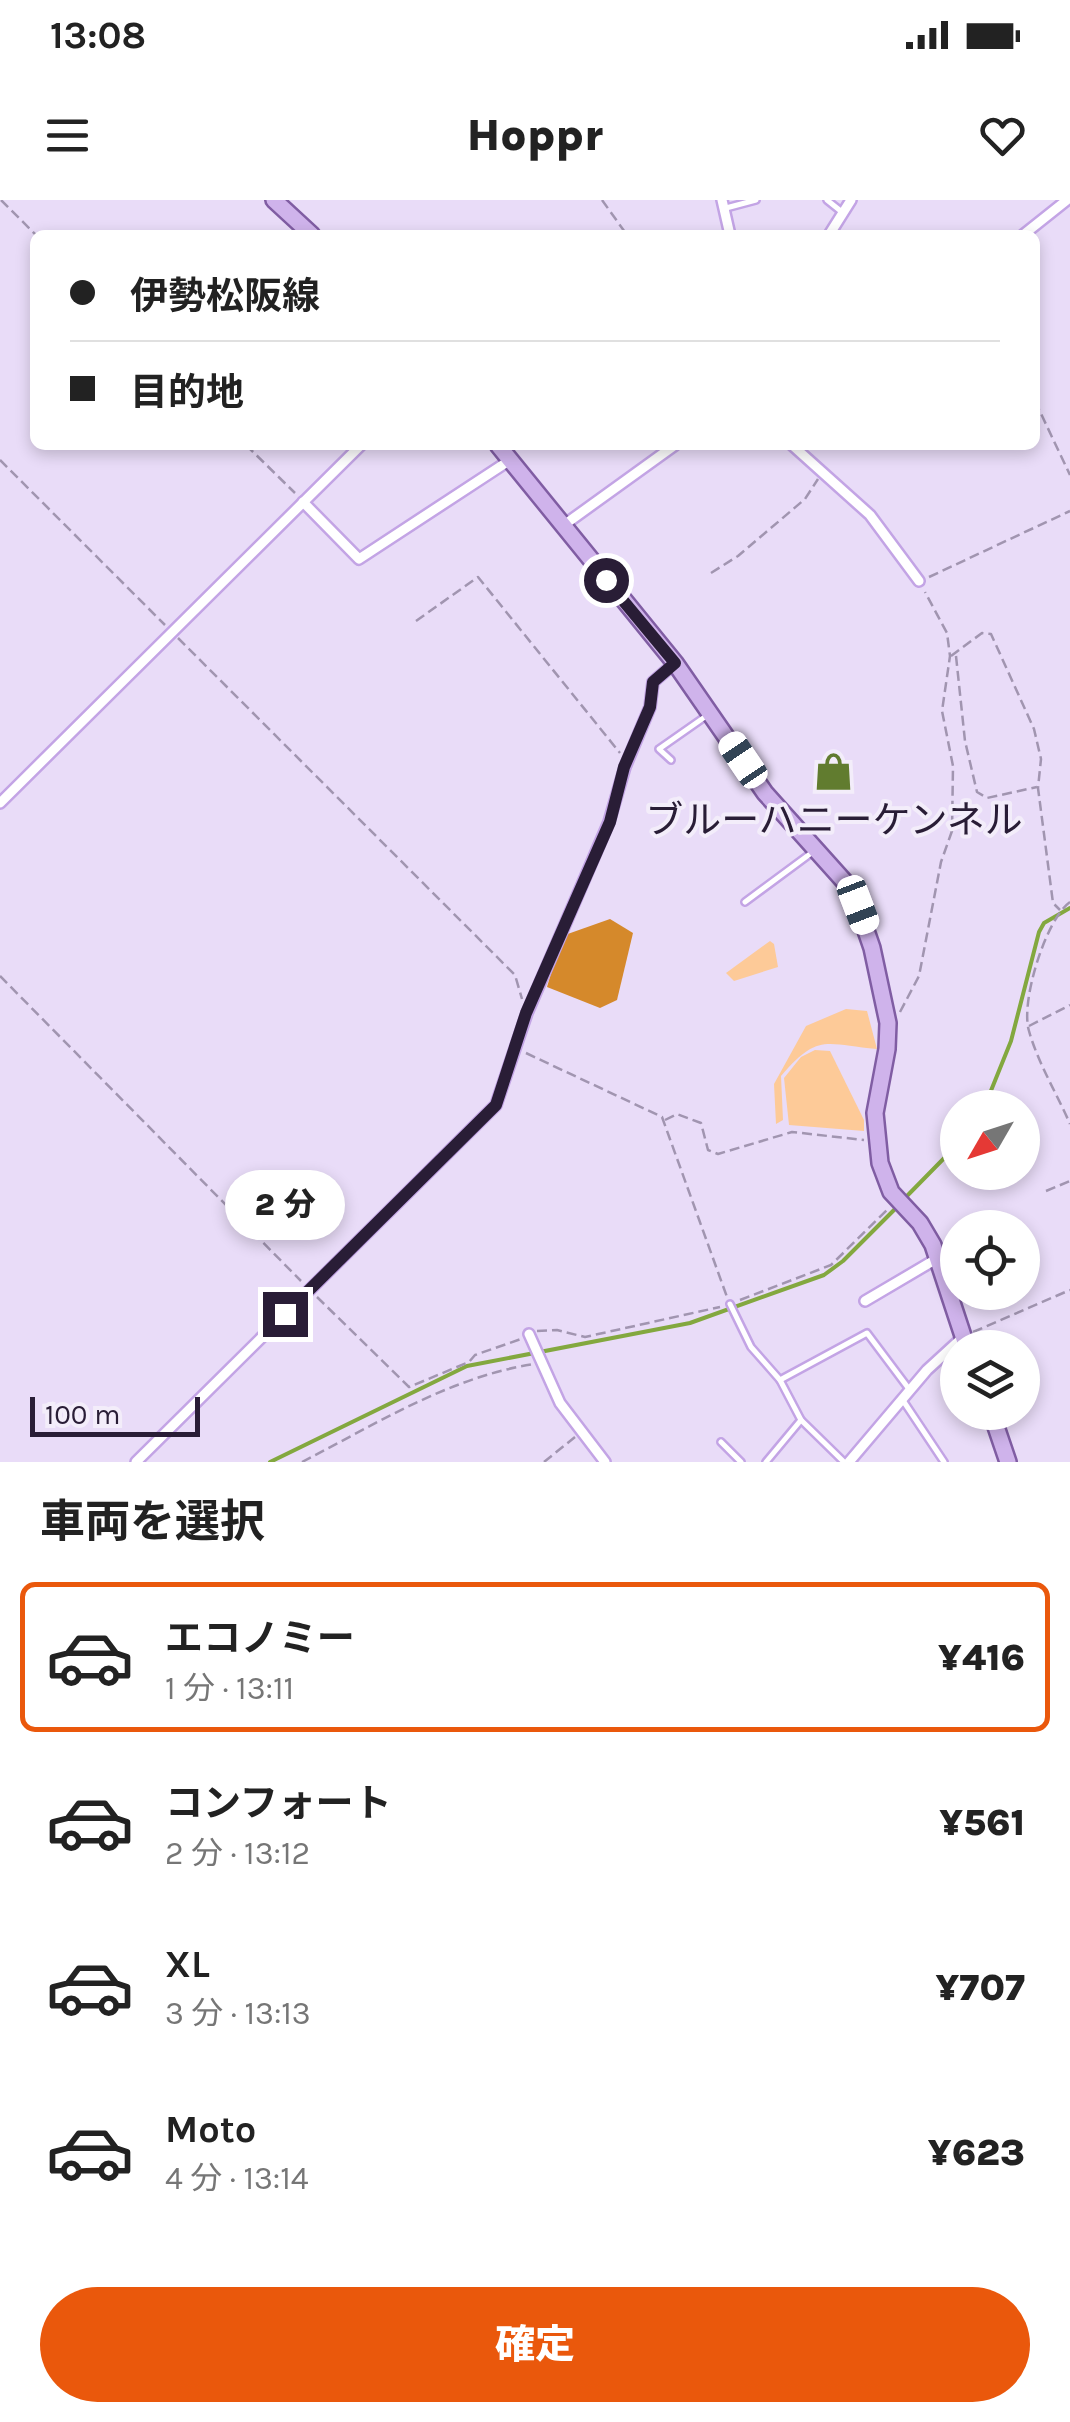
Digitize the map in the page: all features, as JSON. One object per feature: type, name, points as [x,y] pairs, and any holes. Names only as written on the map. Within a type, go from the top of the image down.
[{"type":"main road","points":[[274,200],[307,230]]},
{"type":"main road","points":[[502,450],[675,663],[764,792],[841,874],[858,905],[888,1023],[875,1113],[875,1142],[887,1184],[927,1233],[961,1330]]},
{"type":"main road","points":[[997,1430],[1008,1462]]},
{"type":"street","points":[[832,230],[851,200]]},
{"type":"street","points":[[1029,230],[1067,200]]},
{"type":"street","points":[[723,204],[729,230]]},
{"type":"street","points":[[0,803],[356,450]]},
{"type":"street","points":[[564,525],[667,450]]},
{"type":"street","points":[[797,450],[870,515],[919,582]]},
{"type":"street","points":[[303,502],[359,558],[510,460]]},
{"type":"street","points":[[136,1462],[496,1105],[526,1013],[610,822],[627,762],[650,707],[653,682],[675,663]]},
{"type":"street","points":[[865,1301],[938,1258]]},
{"type":"street","points":[[529,1334],[560,1402],[605,1462]]},
{"type":"street","points":[[846,1462],[909,1389],[940,1363]]},
{"type":"lane","points":[[723,204],[756,200]]},
{"type":"lane","points":[[828,200],[842,212]]},
{"type":"lane","points":[[671,760],[659,749],[711,713]]},
{"type":"lane","points":[[746,902],[816,849]]},
{"type":"lane","points":[[731,1308],[751,1347],[780,1380],[801,1420],[846,1462]]},
{"type":"lane","points":[[780,1380],[866,1333],[909,1389]]},
{"type":"lane","points":[[901,1398],[944,1462]]},
{"type":"lane","points":[[766,1462],[801,1420]]},
{"type":"lane","points":[[720,1442],[741,1462]]},
{"type":"path","points":[[2,200],[31,230]]},
{"type":"path","points":[[602,200],[623,230]]},
{"type":"path","points":[[1040,412],[1070,475]]},
{"type":"path","points":[[251,450],[303,502]]},
{"type":"path","points":[[0,460],[515,975],[526,1013]]},
{"type":"path","points":[[711,573],[738,556],[805,499],[822,474]]},
{"type":"path","points":[[1038,786],[981,798],[965,741],[947,633],[919,582],[1070,510]]},
{"type":"path","points":[[416,621],[478,577],[627,762]]},
{"type":"path","points":[[905,1006],[919,976],[940,862],[952,831],[954,766],[942,711],[953,655],[982,632],[990,634],[1034,729],[1053,903],[1059,911]]},
{"type":"path","points":[[1070,902],[1059,911],[1046,936],[1027,1010],[1028,1027],[1070,1124]]},
{"type":"path","points":[[0,976],[408,1387],[529,1334],[557,1330],[586,1337],[731,1308],[830,1265],[900,1203]]},
{"type":"path","points":[[1028,1027],[1070,1005]]},
{"type":"path","points":[[516,1048],[664,1121],[731,1308]]},
{"type":"path","points":[[664,1121],[677,1114],[701,1122],[708,1150],[718,1154],[792,1132],[875,1142]]},
{"type":"path","points":[[1046,1191],[1070,1180]]},
{"type":"path","points":[[989,1330],[1070,1290]]},
{"type":"path","points":[[302,1462],[450,1387],[537,1355]]},
{"type":"path","points":[[544,1462],[580,1432]]},
{"type":"shaded area","points":[[610,919],[633,933],[617,1000],[600,1008],[547,987],[562,936]]},
{"type":"shaded area","points":[[770,941],[778,967],[734,981],[726,973]]},
{"type":"shaded area","points":[[846,1009],[867,1011],[877,1049],[823,1044],[804,1053],[781,1076],[783,1120],[776,1124],[774,1084],[806,1026]]},
{"type":"shaded area","points":[[815,1050],[830,1051],[864,1120],[864,1131],[789,1125],[784,1078],[801,1057]]},
{"type":"waterway","points":[[991,1090],[1011,1041],[1039,932],[1044,923],[1070,908]]},
{"type":"waterway","points":[[905,1198],[940,1162]]},
{"type":"waterway","points":[[270,1462],[467,1366],[690,1323],[824,1275],[899,1205]]},
{"type":"place","name":"ブルーハニーケンネル","points":[[834,771]]},
{"type":"route","points":[[285,1314],[496,1105],[526,1013],[540,990],[559,934],[610,822],[624,767],[650,707],[653,682],[675,663],[606,580]]}]
